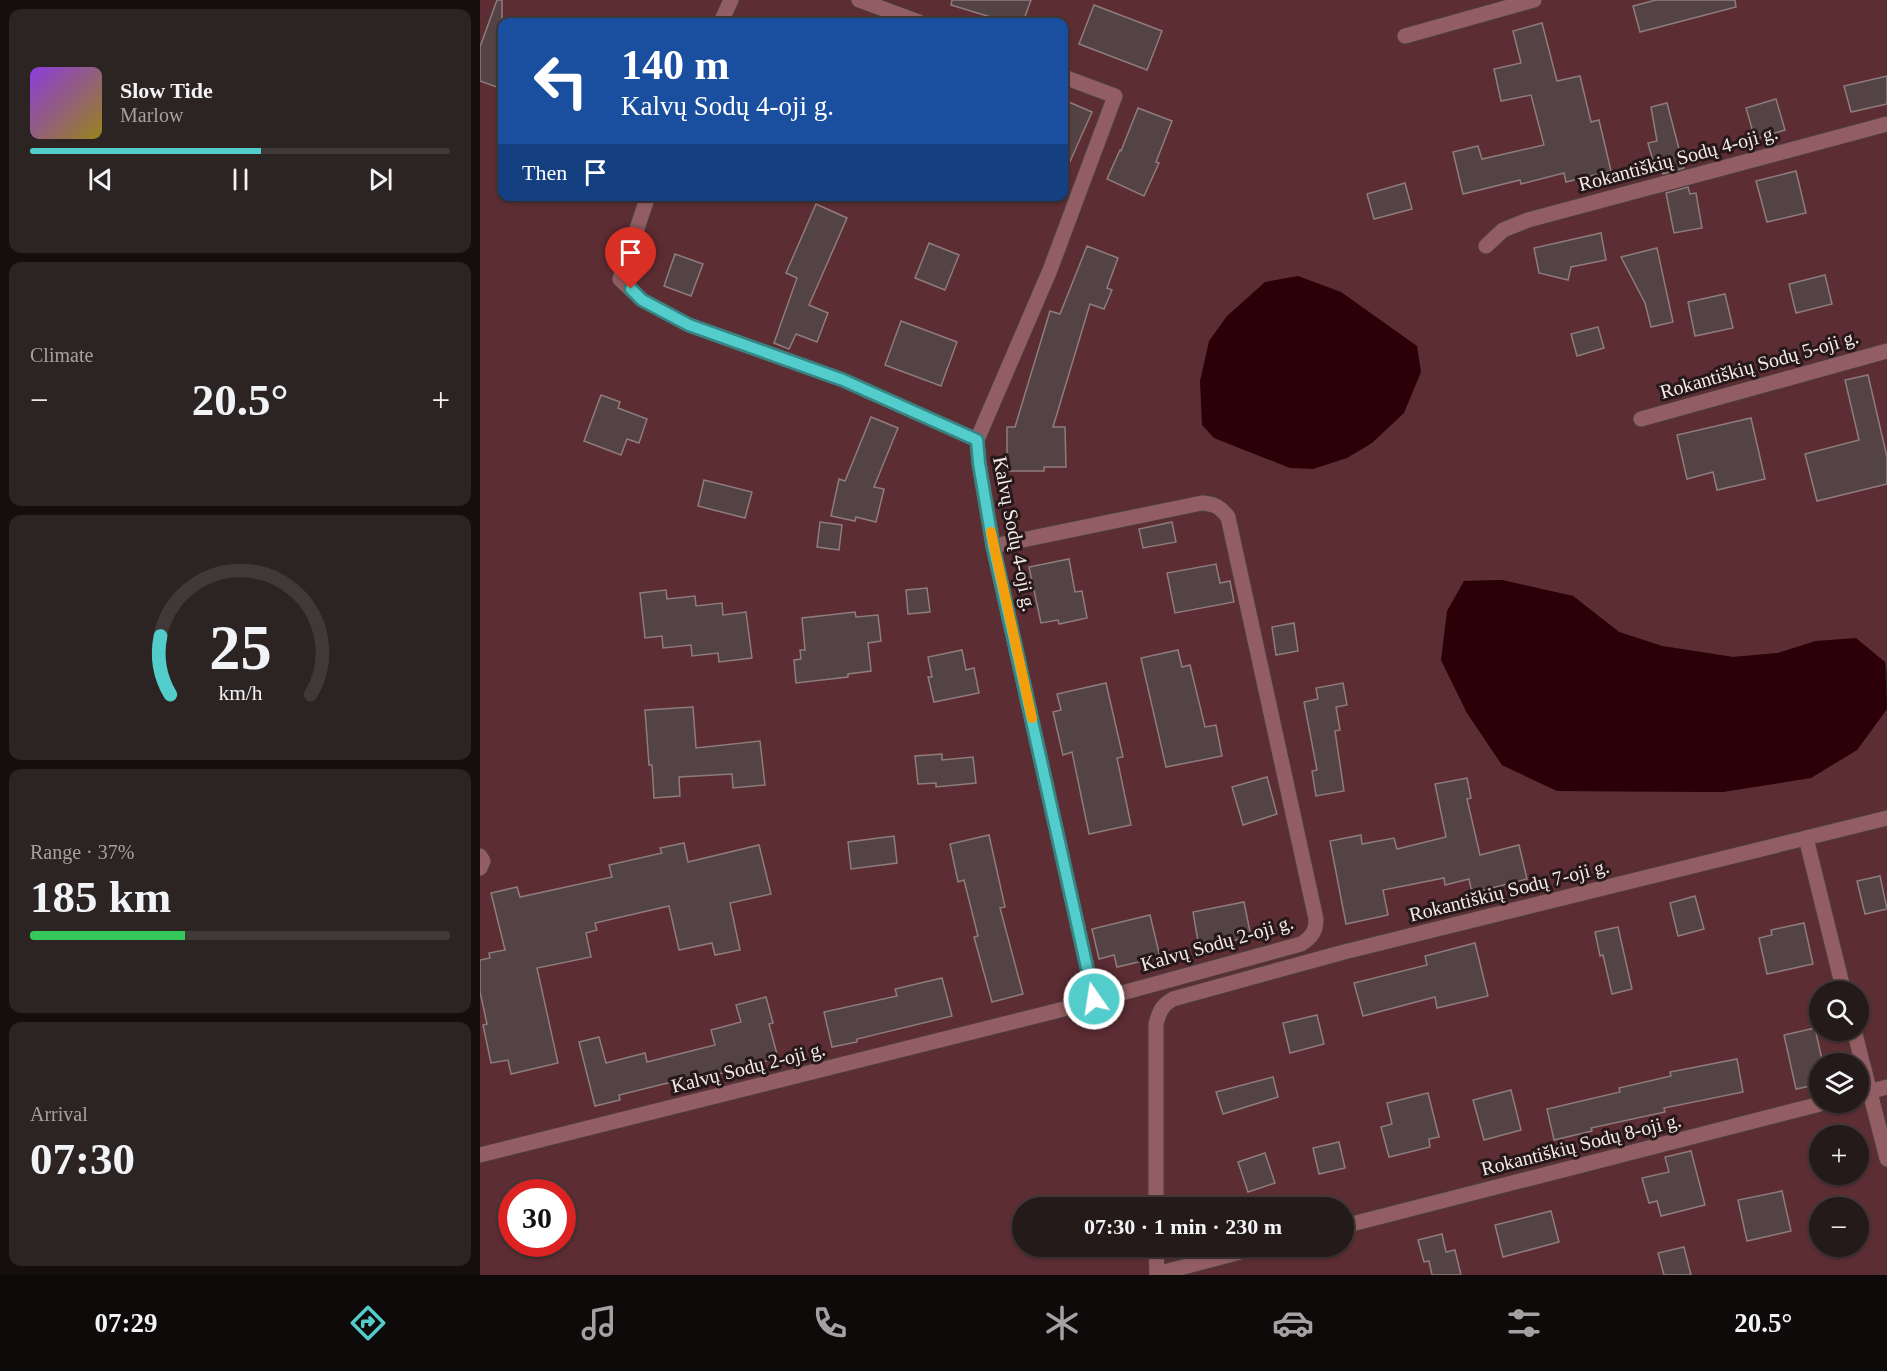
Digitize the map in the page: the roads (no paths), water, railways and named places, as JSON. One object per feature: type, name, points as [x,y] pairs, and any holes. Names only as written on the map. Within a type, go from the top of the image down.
[{"type":"street","points":[[723,18],[731,0]]},
{"type":"street","points":[[859,0],[908,18]]},
{"type":"street","points":[[1405,36],[1534,0]]},
{"type":"street","points":[[977,440],[1050,270],[1115,96],[1068,78]]},
{"type":"street","name":"Rokantiškių Sodų 4-oji g.","points":[[1486,246],[1503,230],[1528,220],[1887,124]]},
{"type":"street","name":"Kalvų Sodų 4-oji g.","points":[[646,201],[620,279],[642,300],[689,325],[843,380],[977,440],[993,546],[1094,999]]},
{"type":"street","name":"Rokantiškių Sodų 5-oji g.","points":[[1641,419],[1887,351]]},
{"type":"street","name":"Kalvų Sodų 2-oji g.","points":[[480,1155],[1056,1011],[1301,944],[1313,934],[1316,927],[1314,907],[1228,517],[1213,504],[1202,503],[993,546]]},
{"type":"street","name":"Rokantiškių Sodų 7-oji g.","points":[[1156,1197],[1156,1024],[1158,1012],[1164,1003],[1344,952],[1887,818]]},
{"type":"street","points":[[1806,838],[1841,981]]},
{"type":"street","points":[[480,856],[483,861],[480,868]]},
{"type":"street","points":[[1869,1092],[1887,1088]]},
{"type":"street","name":"Rokantiškių Sodų 8-oji g.","points":[[1354,1223],[1809,1107]]},
{"type":"street","points":[[1869,1107],[1887,1159]]},
{"type":"street","points":[[1156,1257],[1157,1274],[1221,1257]]}]
